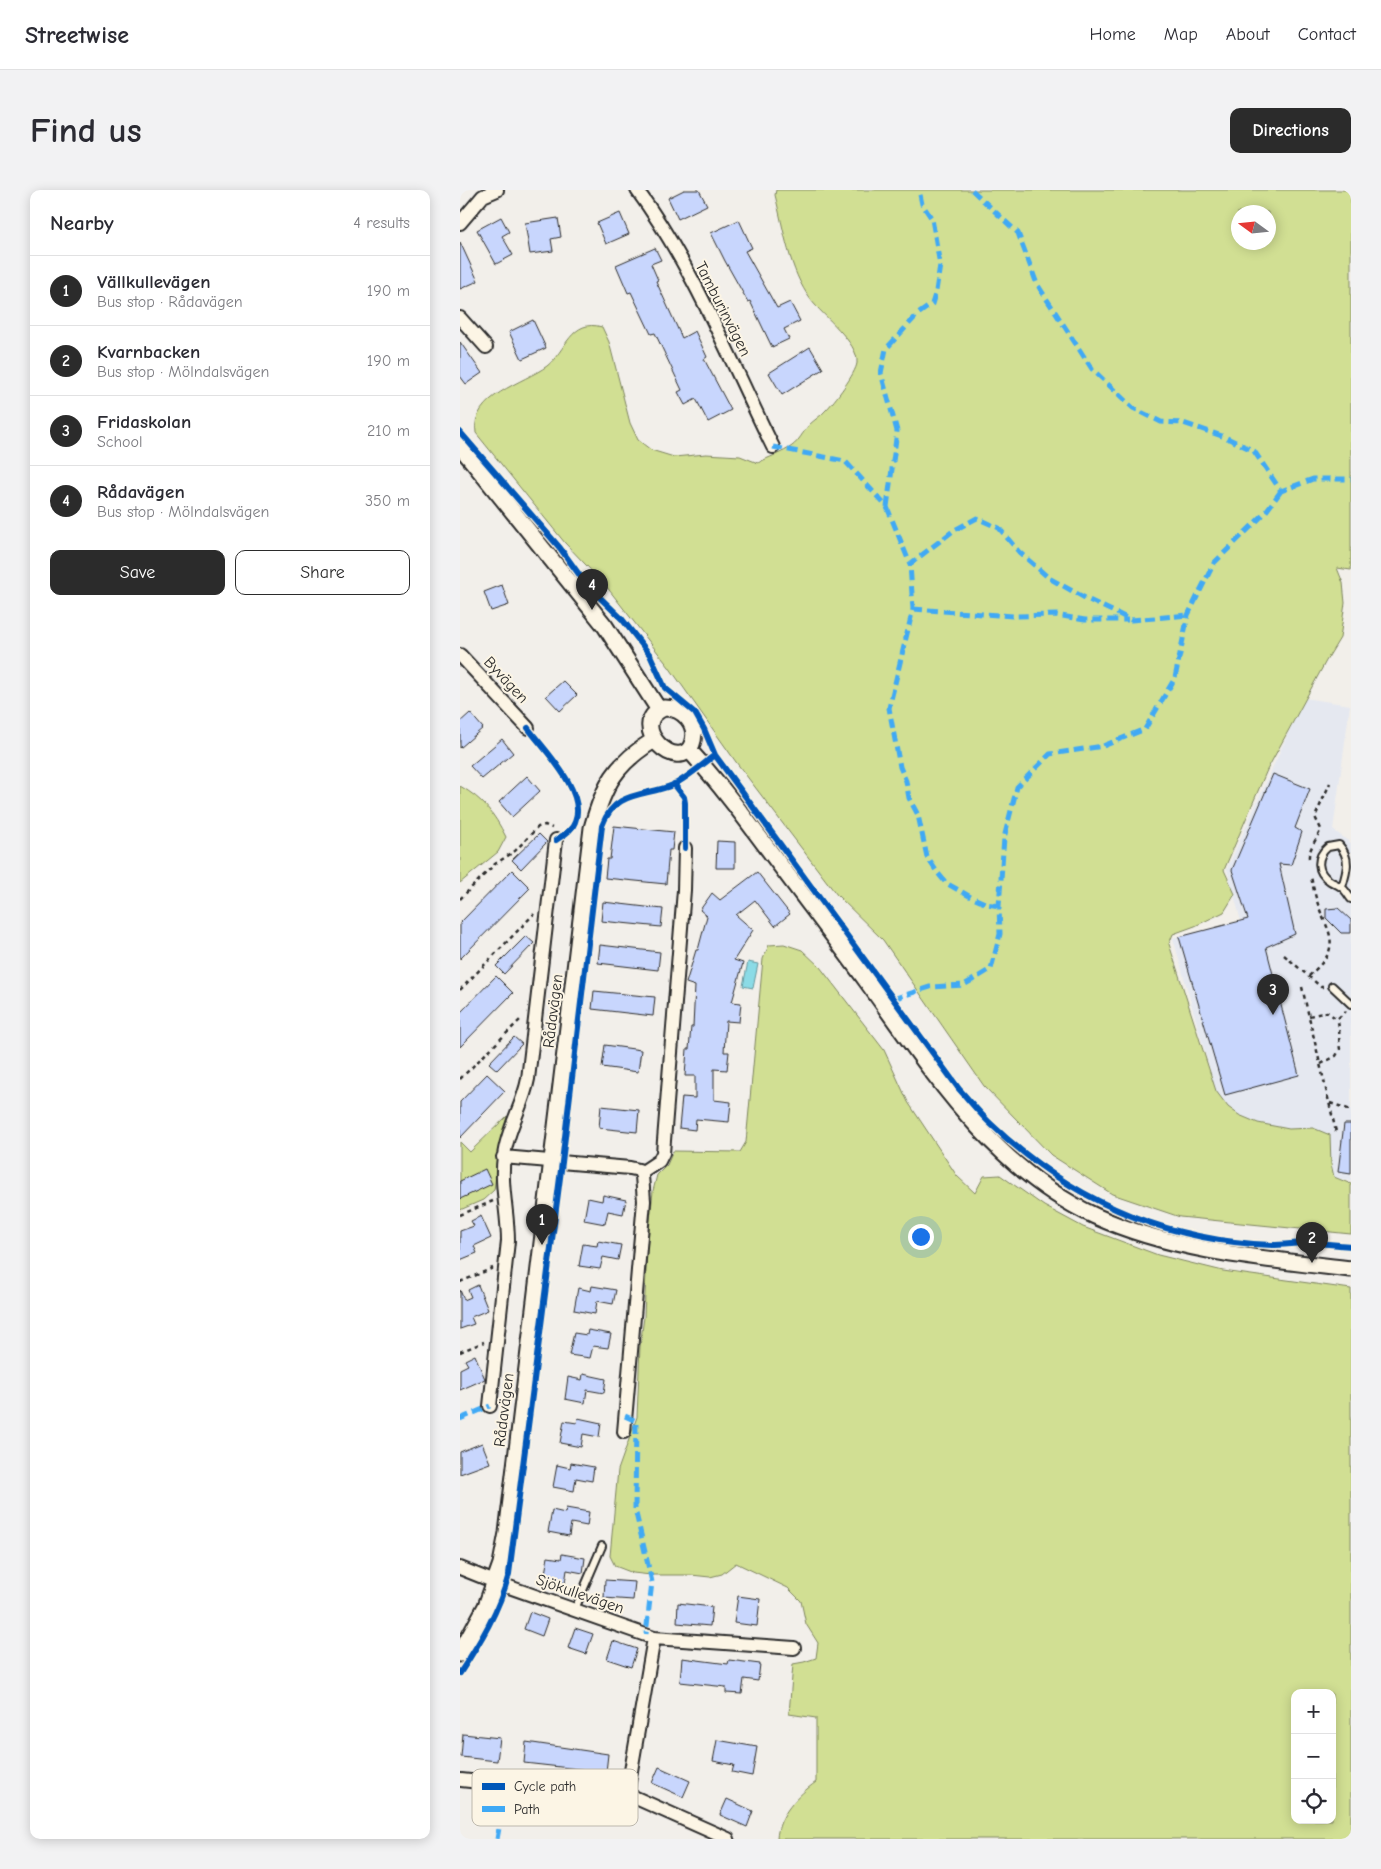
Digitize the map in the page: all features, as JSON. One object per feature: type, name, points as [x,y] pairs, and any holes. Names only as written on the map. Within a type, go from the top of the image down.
[{"type":"street","points":[[460,223],[483,196],[498,190]]},
{"type":"street","name":"Tamburinvägen","points":[[637,190],[664,230],[690,279],[773,447]]},
{"type":"street","points":[[460,318],[486,347]]},
{"type":"street","points":[[460,446],[605,626],[659,710]]},
{"type":"street","name":"Byvägen","points":[[460,655],[528,728]]},
{"type":"street","points":[[669,708],[686,716],[694,733],[689,750],[680,754],[674,754],[662,749],[654,740],[650,722],[659,710],[669,708]]},
{"type":"street","name":"Rådavägen","points":[[460,1654],[486,1606],[501,1564],[507,1533],[592,828],[606,786],[616,770],[628,758],[654,740]]},
{"type":"street","points":[[689,750],[716,781],[762,841],[942,1085],[989,1140],[1017,1166],[1068,1202],[1094,1215],[1139,1233],[1177,1244],[1221,1252],[1351,1269]]},
{"type":"street","name":"Rådavägen","points":[[490,1406],[508,1241],[508,1223],[502,1179],[503,1157],[507,1138],[525,1094],[528,1079],[556,840]]},
{"type":"street","points":[[641,1173],[659,1161],[663,1153],[684,890],[685,848]]},
{"type":"street","points":[[503,1157],[630,1168],[639,1170],[641,1173],[644,1201],[624,1432]]},
{"type":"street","name":"Sjökullevägen","points":[[460,1568],[654,1638],[794,1648]]},
{"type":"street","points":[[631,1769],[654,1638]]},
{"type":"street","points":[[638,1799],[728,1839]]},
{"type":"lane","points":[[1342,887],[1349,867],[1345,851],[1339,846],[1328,847],[1319,857],[1319,866],[1324,876],[1330,882],[1342,887],[1351,900]]},
{"type":"lane","points":[[1332,986],[1351,1005]]},
{"type":"lane","points":[[575,1609],[602,1546]]},
{"type":"path","points":[[460,899],[494,864],[515,851],[538,827],[545,825],[553,828],[556,840]]},
{"type":"path","points":[[460,990],[540,908]]},
{"type":"path","points":[[1284,954],[1321,987],[1332,986]]},
{"type":"path","points":[[1302,987],[1336,1132]]},
{"type":"path","points":[[1337,1019],[1351,1005]]},
{"type":"path","points":[[1309,1016],[1327,1012],[1337,1019],[1341,1030],[1340,1049],[1336,1056],[1320,1064]]},
{"type":"path","points":[[460,1079],[522,1018]]},
{"type":"path","points":[[1330,1103],[1351,1110]]},
{"type":"path","points":[[460,1215],[498,1199]]},
{"type":"path","points":[[460,1282],[500,1265]]},
{"type":"path","points":[[460,1352],[492,1339]]},
{"type":"shaded area","points":[[1304,698],[1350,705],[1333,830],[1351,843],[1351,1181],[1332,1177],[1230,1127],[1216,1092],[1173,938],[1241,921],[1227,869]]},
{"type":"green space","points":[[776,190],[1351,190],[1351,570],[1337,568],[1343,583],[1345,603],[1340,638],[1267,770],[1224,870],[1235,894],[1224,912],[1173,934],[1169,944],[1216,1091],[1228,1107],[1239,1115],[1258,1123],[1289,1129],[1313,1128],[1330,1135],[1331,1164],[1334,1177],[1351,1184],[1351,1234],[1180,1217],[1112,1194],[1051,1155],[984,1086],[883,940],[837,895],[736,762],[669,667],[606,586],[565,543],[476,433],[476,420],[481,409],[490,400],[547,366],[554,360],[576,331],[592,325],[602,327],[609,342],[630,423],[638,440],[651,450],[674,457],[706,454],[740,456],[758,463],[784,451],[799,439],[809,425],[834,401],[849,380],[857,363],[856,355],[846,338],[811,300],[797,276],[788,249],[775,195]]},
{"type":"green space","points":[[460,786],[487,807],[506,837],[498,852],[460,883]]},
{"type":"green space","points":[[784,944],[802,950],[820,967],[884,1050],[908,1102],[957,1176],[975,1193],[984,1176],[1000,1175],[1044,1206],[1083,1227],[1158,1255],[1223,1271],[1351,1289],[1351,1839],[777,1839],[781,1822],[790,1806],[816,1782],[816,1718],[789,1714],[793,1664],[816,1658],[818,1643],[806,1624],[801,1601],[788,1588],[736,1563],[722,1574],[710,1577],[651,1575],[633,1573],[615,1566],[610,1556],[618,1470],[637,1417],[647,1250],[653,1191],[657,1175],[667,1165],[673,1151],[740,1152],[746,1142],[763,959],[769,945]]},
{"type":"green space","points":[[507,1116],[500,1145],[494,1190],[483,1200],[460,1210],[460,1142],[470,1152]]},
{"type":"water","points":[[748,962],[758,964],[753,988],[743,986]]},
{"type":"building","points":[[684,190],[699,190],[707,205],[678,219],[668,198]]},
{"type":"building","points":[[620,213],[629,234],[606,244],[597,223]]},
{"type":"building","points":[[501,217],[509,232],[502,236],[513,255],[496,264],[477,230]]},
{"type":"building","points":[[558,218],[561,237],[551,239],[553,251],[530,254],[525,223]]},
{"type":"building","points":[[739,220],[752,248],[745,251],[777,308],[790,302],[800,321],[784,329],[789,339],[772,347],[750,301],[748,302],[711,233]]},
{"type":"building","points":[[460,242],[478,281],[460,289]]},
{"type":"building","points":[[655,248],[661,260],[651,264],[658,280],[656,281],[682,338],[695,331],[707,357],[704,359],[731,410],[708,422],[696,399],[685,405],[678,392],[682,390],[655,333],[651,334],[631,292],[628,293],[616,265]]},
{"type":"building","points":[[533,320],[546,348],[522,359],[509,332]]},
{"type":"building","points":[[460,342],[482,373],[466,384],[460,376]]},
{"type":"building","points":[[810,347],[823,369],[782,395],[769,373]]},
{"type":"building","points":[[502,585],[509,605],[491,611],[484,592]]},
{"type":"building","points":[[563,681],[577,695],[560,711],[546,696]]},
{"type":"building","points":[[470,713],[483,728],[460,748],[460,722]]},
{"type":"building","points":[[502,739],[513,753],[482,779],[470,766]]},
{"type":"building","points":[[1273,774],[1310,789],[1295,828],[1302,832],[1291,865],[1279,864],[1295,934],[1266,947],[1299,1075],[1225,1095],[1179,937],[1248,919],[1232,870]]},
{"type":"building","points":[[527,776],[540,791],[512,817],[499,802]]},
{"type":"building","points":[[614,826],[674,832],[672,850],[669,850],[666,884],[605,878],[607,859],[610,859]]},
{"type":"building","points":[[539,834],[547,842],[521,869],[512,860]]},
{"type":"building","points":[[717,841],[735,842],[735,868],[716,868]]},
{"type":"building","points":[[512,870],[530,888],[460,959],[460,923]]},
{"type":"building","points":[[757,872],[790,914],[775,926],[755,900],[736,915],[753,930],[734,960],[743,963],[732,1002],[741,1003],[739,1022],[726,1021],[724,1052],[729,1052],[727,1070],[714,1069],[714,1100],[731,1102],[729,1122],[696,1119],[695,1130],[679,1128],[682,1097],[695,1098],[695,1076],[685,1076],[687,1049],[689,1049],[691,1027],[693,1027],[695,986],[686,983],[696,950],[698,950],[707,916],[700,910],[712,893],[720,900]]},
{"type":"building","points":[[603,902],[663,909],[661,927],[601,921]]},
{"type":"building","points":[[1338,908],[1351,920],[1351,933],[1341,933],[1326,918],[1326,909]]},
{"type":"building","points":[[526,936],[534,943],[504,974],[496,966]]},
{"type":"building","points":[[600,945],[660,952],[658,970],[598,963]]},
{"type":"building","points":[[496,976],[513,993],[460,1047],[460,1013]]},
{"type":"building","points":[[594,991],[655,997],[653,1016],[592,1009]]},
{"type":"building","points":[[514,1037],[522,1044],[497,1070],[489,1063]]},
{"type":"building","points":[[605,1045],[641,1050],[638,1072],[602,1067]]},
{"type":"building","points":[[487,1074],[505,1091],[460,1138],[460,1102]]},
{"type":"building","points":[[601,1106],[639,1110],[637,1132],[599,1128]]},
{"type":"building","points":[[1344,1124],[1351,1124],[1351,1174],[1338,1172]]},
{"type":"building","points":[[485,1169],[492,1184],[460,1199],[460,1181]]},
{"type":"building","points":[[603,1195],[626,1200],[623,1214],[608,1211],[605,1224],[584,1220],[588,1198],[602,1201]]},
{"type":"building","points":[[481,1216],[491,1238],[474,1246],[477,1253],[460,1260],[460,1231],[474,1226],[471,1221]]},
{"type":"building","points":[[598,1241],[621,1245],[618,1260],[603,1257],[600,1269],[579,1266],[583,1244],[597,1246]]},
{"type":"building","points":[[478,1285],[488,1310],[471,1317],[474,1324],[460,1329],[460,1290],[464,1300],[471,1297],[468,1290]]},
{"type":"building","points":[[592,1286],[616,1290],[613,1304],[597,1301],[595,1314],[574,1310],[578,1288],[591,1291]]},
{"type":"building","points":[[588,1330],[611,1334],[608,1348],[593,1346],[590,1358],[569,1355],[574,1333],[587,1335]]},
{"type":"building","points":[[475,1355],[485,1379],[460,1390],[460,1369],[468,1365],[465,1360]]},
{"type":"building","points":[[583,1374],[606,1379],[604,1393],[587,1390],[585,1403],[565,1399],[568,1377],[582,1380]]},
{"type":"building","points":[[578,1418],[601,1423],[599,1437],[583,1434],[581,1447],[560,1443],[564,1421],[577,1423]]},
{"type":"building","points":[[482,1443],[490,1463],[460,1474],[460,1452]]},
{"type":"building","points":[[571,1463],[594,1467],[592,1481],[576,1478],[574,1491],[553,1487],[557,1465],[570,1468]]},
{"type":"building","points":[[566,1508],[589,1512],[587,1526],[571,1523],[569,1536],[548,1532],[552,1510],[565,1513]]},
{"type":"building","points":[[562,1554],[585,1558],[583,1573],[567,1570],[565,1583],[544,1579],[548,1557],[561,1559]]},
{"type":"building","points":[[605,1580],[635,1582],[633,1600],[604,1598]]},
{"type":"building","points":[[738,1596],[760,1599],[757,1626],[734,1623]]},
{"type":"building","points":[[678,1603],[712,1607],[710,1626],[677,1623]]},
{"type":"building","points":[[530,1612],[548,1619],[542,1636],[524,1629]]},
{"type":"building","points":[[575,1628],[593,1634],[586,1654],[568,1648]]},
{"type":"building","points":[[613,1641],[637,1649],[631,1667],[607,1659]]},
{"type":"building","points":[[682,1658],[728,1664],[729,1660],[760,1664],[758,1681],[744,1679],[742,1694],[726,1693],[726,1687],[680,1682]]},
{"type":"building","points":[[463,1734],[500,1738],[497,1761],[461,1757]]},
{"type":"building","points":[[717,1740],[757,1747],[752,1776],[732,1772],[734,1765],[713,1761]]},
{"type":"building","points":[[526,1742],[608,1754],[606,1769],[579,1769],[524,1763]]},
{"type":"building","points":[[659,1767],[690,1781],[683,1797],[652,1783]]},
{"type":"building","points":[[727,1799],[753,1811],[747,1827],[720,1815]]},
{"type":"marked path","points":[[887,507],[897,431],[881,373],[886,349],[918,314],[932,304],[940,265],[932,219],[922,204],[919,190]]},
{"type":"marked path","points":[[972,190],[1018,233],[1037,284],[1092,369],[1133,408],[1161,422],[1183,423],[1225,437],[1254,451],[1281,491],[1313,479],[1351,479]]},
{"type":"marked path","points":[[773,447],[845,461],[887,507],[910,564]]},
{"type":"marked path","points":[[893,999],[930,987],[964,985],[991,969],[1000,934],[999,906],[1004,838],[1017,787],[1050,754],[1103,746],[1145,729],[1175,678],[1188,615],[1214,563],[1264,514],[1281,491]]},
{"type":"marked path","points":[[999,906],[987,904],[971,897],[946,883],[937,872],[927,857],[918,815],[909,798],[906,781],[900,767],[889,708],[913,609],[910,564],[953,531],[977,518],[999,528],[1019,552],[1049,578],[1131,620],[1188,615]]},
{"type":"marked path","points":[[913,609],[1013,616],[1056,615],[1085,620],[1128,620]]},
{"type":"marked path","points":[[460,1419],[490,1406]]},
{"type":"marked path","points":[[625,1416],[636,1421],[635,1509],[652,1582],[646,1634]]},
{"type":"marked path","points":[[497,1839],[499,1826]]},
{"type":"cycle path","points":[[460,432],[560,548],[586,584],[622,619],[650,655],[665,688],[695,713],[715,755],[959,1089],[992,1125],[1022,1152],[1054,1175],[1087,1195],[1121,1212],[1156,1225],[1193,1235],[1232,1242],[1272,1245],[1309,1243],[1351,1246]]},
{"type":"cycle path","points":[[528,728],[554,760],[570,785],[575,798],[577,810],[574,825],[556,840]]},
{"type":"cycle path","points":[[460,1673],[489,1625],[509,1574],[562,1162],[602,826],[614,806],[622,800],[673,785],[715,755]]},
{"type":"cycle path","points":[[674,784],[684,797],[685,848]]},
{"type":"place","name":"Rådavägen","points":[[592,610]]},
{"type":"place","name":"Fridaskolan","points":[[1273,1015]]},
{"type":"place","name":"Vällkullevägen","points":[[542,1245]]},
{"type":"place","name":"Kvarnbacken","points":[[1312,1263]]}]
